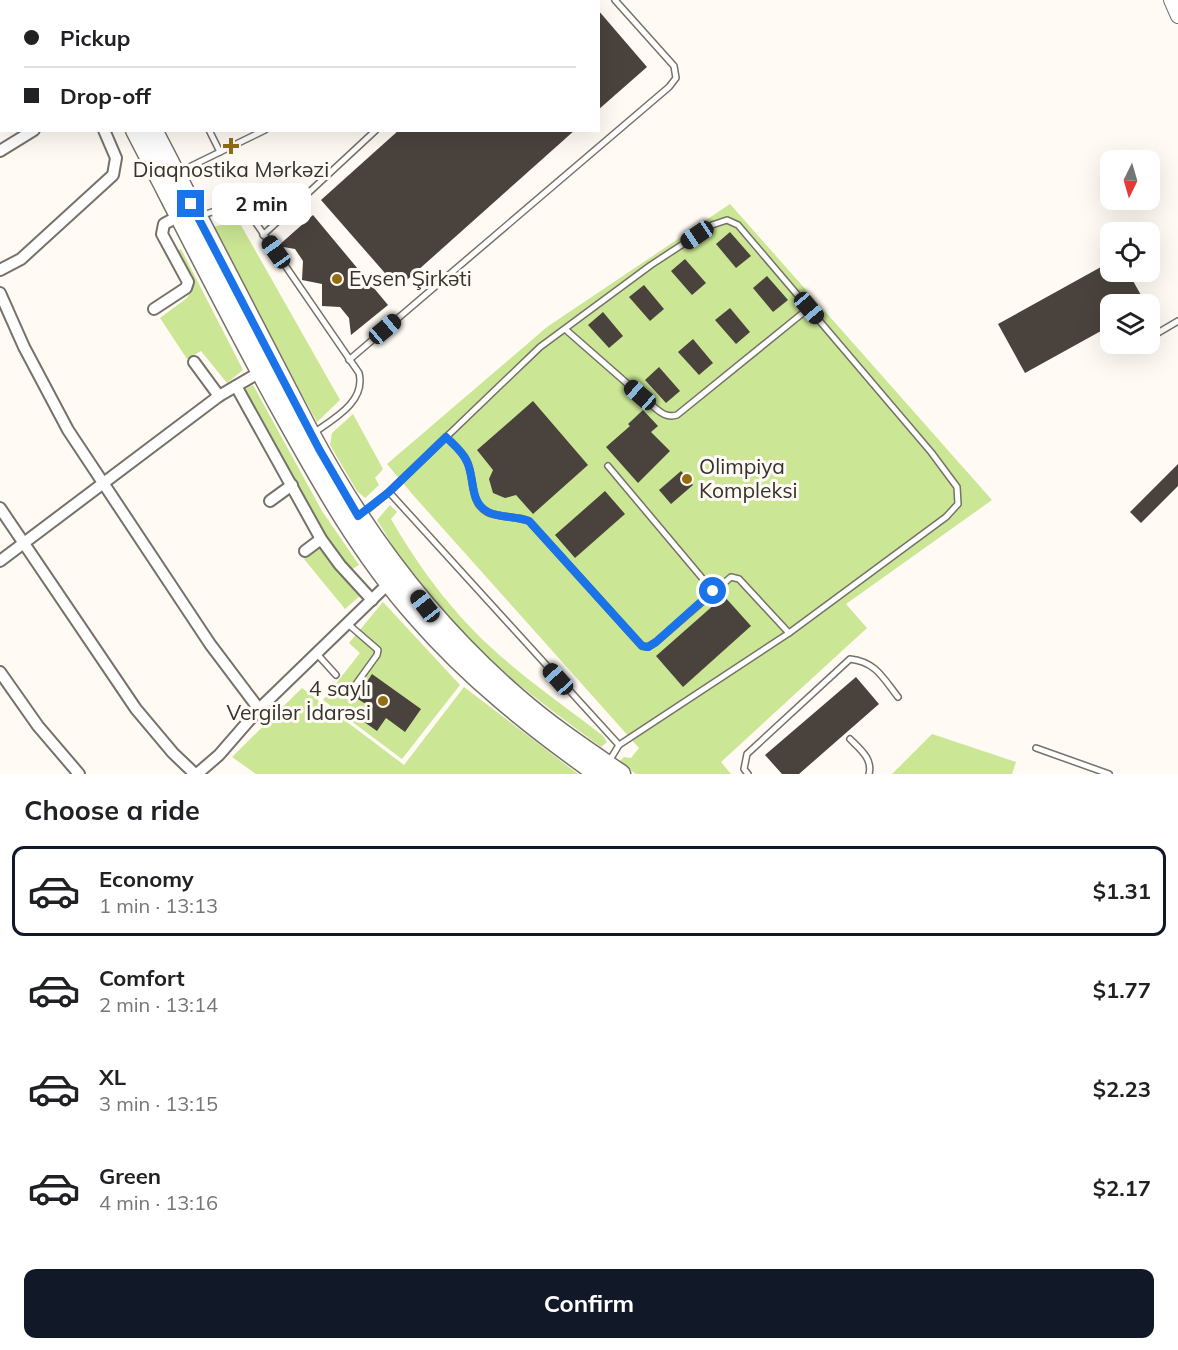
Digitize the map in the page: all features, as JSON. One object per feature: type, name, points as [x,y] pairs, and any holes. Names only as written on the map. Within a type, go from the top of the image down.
[{"type":"highway","points":[[136,132],[188,216],[358,516],[425,606],[467,651],[528,707],[609,771]]},
{"type":"highway","points":[[154,132],[175,174],[188,216],[260,372],[342,518],[389,583],[439,641],[488,689],[536,729],[609,771]]},
{"type":"main road","points":[[1171,0],[1178,16]]},
{"type":"street","points":[[0,151],[31,132]]},
{"type":"street","points":[[0,270],[21,259],[113,175],[116,158],[105,132]]},
{"type":"street","points":[[154,309],[186,288],[188,282],[162,234],[164,224],[188,216]]},
{"type":"street","points":[[0,293],[24,347],[68,430],[210,645],[259,709]]},
{"type":"street","points":[[194,362],[219,396]]},
{"type":"street","points":[[0,561],[219,396],[260,372]]},
{"type":"street","points":[[236,386],[321,539],[340,565],[372,600]]},
{"type":"street","points":[[270,501],[292,485]]},
{"type":"street","points":[[0,508],[136,709],[173,753],[196,774],[219,755],[259,709],[389,583]]},
{"type":"street","points":[[305,551],[321,539]]},
{"type":"street","points":[[0,672],[38,726],[79,774]]},
{"type":"lane","points":[[349,360],[669,87],[676,78],[674,66],[615,0]]},
{"type":"lane","points":[[210,132],[220,152]]},
{"type":"lane","points":[[175,174],[261,132]]},
{"type":"lane","points":[[263,235],[374,132]]},
{"type":"lane","points":[[188,216],[231,207],[241,206],[247,210],[358,373],[361,384],[357,396],[311,435]]},
{"type":"lane","points":[[358,516],[389,492],[540,347],[651,266],[712,225],[727,220],[738,225],[931,452],[957,487],[958,504],[946,517],[789,633],[619,745],[609,771]]},
{"type":"lane","points":[[565,329],[654,407],[664,415],[672,417],[809,308]]},
{"type":"lane","points":[[1160,332],[1178,321]]},
{"type":"lane","points":[[446,437],[466,459],[471,471],[474,496],[480,506],[499,516],[515,516],[529,521],[642,646],[648,647],[656,642],[731,577],[739,579],[789,633]]},
{"type":"lane","points":[[608,466],[713,591]]},
{"type":"lane","points":[[389,492],[619,745]]},
{"type":"lane","points":[[348,624],[378,650],[377,655],[351,691]]},
{"type":"lane","points":[[317,654],[336,675]]},
{"type":"lane","points":[[748,774],[744,770],[747,754],[850,659],[864,661],[874,666],[898,697]]},
{"type":"lane","points":[[850,739],[871,764],[869,774]]},
{"type":"lane","points":[[1036,748],[1110,774]]},
{"type":"green space","name":"Olimpiya Kompleksi","points":[[730,204],[992,500],[846,604],[867,628],[721,762],[731,774],[636,774],[619,762],[624,757],[631,758],[639,748],[387,464],[547,327]]},
{"type":"green space","points":[[238,220],[340,400],[317,422],[210,228]]},
{"type":"green space","points":[[181,249],[243,370],[227,383],[201,351],[187,359],[160,318],[187,298],[191,291],[175,252]]},
{"type":"green space","points":[[253,385],[322,511],[359,565],[349,571],[327,541],[244,390]]},
{"type":"green space","points":[[353,414],[383,469],[375,478],[379,485],[365,498],[357,491],[330,445],[332,433]]},
{"type":"green space","points":[[390,505],[397,512],[391,519],[409,549],[461,617],[503,658],[602,735],[607,742],[601,747],[528,692],[482,652],[439,609],[419,586],[377,520]]},
{"type":"green space","points":[[321,545],[361,595],[345,609],[304,559]]},
{"type":"green space","points":[[383,602],[460,685],[402,759],[323,700],[360,653],[349,643]]},
{"type":"green space","points":[[464,687],[578,774],[256,774],[232,757],[302,688],[404,765]]},
{"type":"green space","points":[[932,734],[1016,762],[1012,774],[892,774]]},
{"type":"building","points":[[600,12],[647,67],[600,108]]},
{"type":"building","points":[[397,132],[573,132],[398,288],[321,200]]},
{"type":"building","points":[[313,215],[388,305],[351,335],[349,318],[340,307],[322,306],[322,284],[302,280],[303,261],[295,249],[278,246]]},
{"type":"building","points":[[730,232],[751,256],[736,268],[716,244]]},
{"type":"building","points":[[685,259],[706,283],[692,295],[671,271]]},
{"type":"building","points":[[1100,268],[1100,282],[1134,282],[1140,294],[1100,294],[1100,332],[1025,373],[998,324]]},
{"type":"building","points":[[767,276],[788,300],[773,312],[753,288]]},
{"type":"building","points":[[644,285],[664,309],[650,321],[629,297]]},
{"type":"building","points":[[730,308],[750,332],[736,344],[715,320]]},
{"type":"building","points":[[603,312],[623,336],[609,348],[588,325]]},
{"type":"building","points":[[693,339],[713,363],[699,375],[678,352]]},
{"type":"building","points":[[659,367],[680,391],[666,403],[645,380]]},
{"type":"building","points":[[533,401],[588,465],[533,514],[516,495],[505,498],[493,493],[489,479],[493,470],[477,450]]},
{"type":"building","points":[[643,410],[658,426],[651,432],[670,451],[638,483],[606,447],[630,426],[628,424]]},
{"type":"building","points":[[1178,464],[1178,486],[1141,523],[1130,512]]},
{"type":"building","points":[[681,471],[693,485],[671,504],[659,490]]},
{"type":"building","points":[[605,491],[625,514],[575,558],[555,535]]},
{"type":"building","points":[[724,596],[751,626],[683,687],[656,656]]},
{"type":"building","points":[[372,674],[421,709],[405,732],[386,718],[377,731],[357,717],[366,704],[356,698]]},
{"type":"building","points":[[856,677],[879,704],[799,774],[782,774],[765,755]]},
{"type":"place","name":"Diaqnostika Mərkəzi","points":[[231,146]]},
{"type":"place","name":"Evsen Şirkəti","points":[[337,279]]},
{"type":"place","name":"Olimpiya Kompleksi","points":[[687,479]]},
{"type":"place","name":"4 saylı Vergilər İdarəsi","points":[[383,701]]},
{"type":"route","points":[[191,204],[334,478],[358,516],[389,492],[446,437],[466,459],[471,471],[474,496],[480,506],[499,516],[515,516],[529,521],[642,646],[648,647],[656,642],[713,591]]}]
